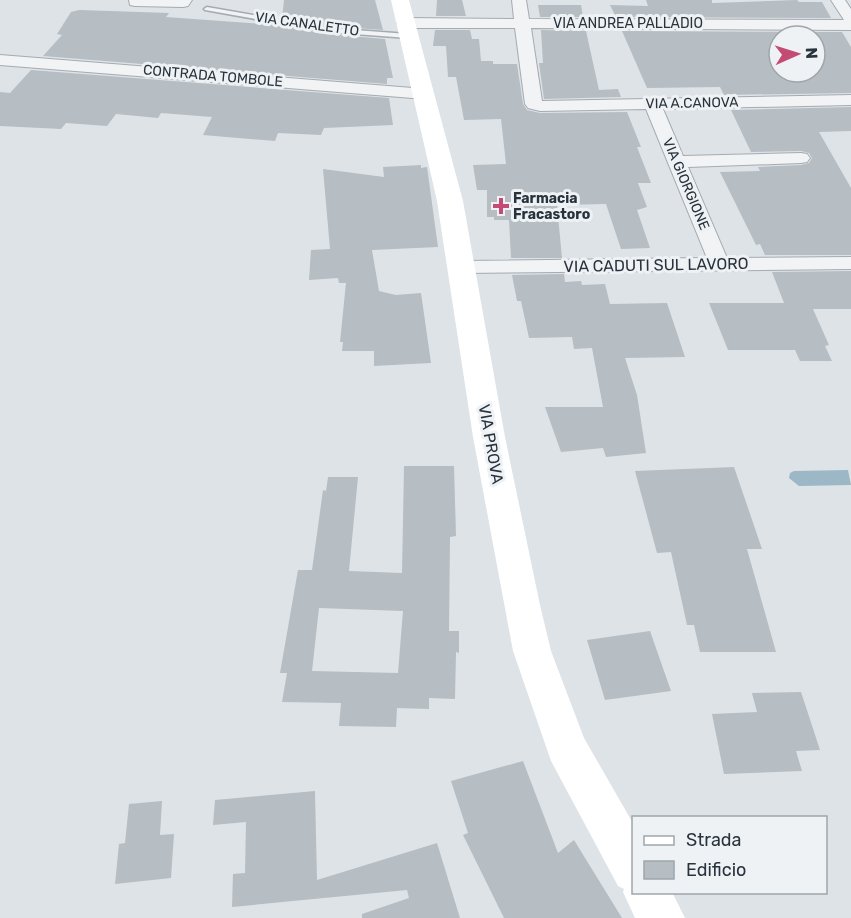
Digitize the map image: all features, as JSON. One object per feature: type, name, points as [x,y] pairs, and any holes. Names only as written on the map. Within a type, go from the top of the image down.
[{"type":"main road","name":"VIA PROVA","points":[[404,20],[425,94],[462,267],[489,436],[532,651],[566,747],[632,868]]},
{"type":"main road","points":[[647,894],[661,918]]},
{"type":"street","points":[[135,2],[183,3],[185,0]]},
{"type":"street","points":[[519,0],[523,23]]},
{"type":"street","points":[[838,0],[851,20]]},
{"type":"street","name":"VIA ANDREA PALLADIO","points":[[404,20],[851,25]]},
{"type":"street","name":"VIA A.CANOVA","points":[[523,23],[534,104],[540,106],[851,100]]},
{"type":"street","name":"CONTRADA TOMBOLE","points":[[0,60],[425,94]]},
{"type":"street","name":"VIA GIORGIONE","points":[[652,104],[720,265]]},
{"type":"street","points":[[678,162],[801,158]]},
{"type":"street","name":"VIA CADUTI SUL LAVORO","points":[[462,267],[851,263]]},
{"type":"lane","name":"VIA CANALETTO","points":[[207,9],[328,30],[404,20]]},
{"type":"water","points":[[848,470],[851,485],[799,486],[789,478],[790,473],[794,471]]},
{"type":"building","points":[[284,0],[375,0],[383,30],[328,26],[282,18]]},
{"type":"building","points":[[437,0],[462,0],[466,16],[436,16]]},
{"type":"building","points":[[646,0],[712,0],[712,3],[797,0],[799,2],[822,2],[831,18],[616,17],[610,5],[648,6]]},
{"type":"building","points":[[538,5],[581,5],[583,17],[540,17]]},
{"type":"building","points":[[79,10],[169,13],[166,17],[276,25],[328,34],[385,39],[393,78],[387,78],[387,84],[43,56],[62,35],[57,34],[71,12]]},
{"type":"building","points":[[435,30],[470,30],[472,39],[479,39],[481,61],[493,61],[493,64],[517,64],[523,104],[527,110],[540,113],[627,112],[641,147],[637,147],[651,183],[638,183],[647,207],[637,210],[650,248],[621,249],[606,204],[557,205],[562,258],[511,258],[509,220],[494,220],[494,217],[487,217],[487,190],[477,190],[473,165],[506,164],[501,119],[464,120],[456,77],[448,77],[446,46],[433,46]]},
{"type":"building","points":[[541,30],[586,31],[599,90],[618,89],[621,97],[544,99],[539,63],[543,63]]},
{"type":"building","points":[[622,31],[767,32],[767,84],[827,84],[827,32],[842,32],[851,47],[851,93],[724,95],[720,87],[647,88]]},
{"type":"building","points":[[31,70],[389,98],[393,125],[324,128],[321,135],[278,133],[275,141],[203,135],[212,117],[161,113],[158,118],[116,114],[107,126],[66,123],[61,129],[0,126],[0,92],[10,93]]},
{"type":"building","points":[[851,107],[851,131],[819,132],[851,188],[851,255],[765,255],[760,244],[756,245],[720,172],[760,171],[758,167],[801,165],[809,163],[812,158],[809,153],[801,151],[751,152],[731,110]]},
{"type":"building","points":[[421,165],[421,168],[427,167],[438,247],[372,250],[379,291],[396,295],[421,293],[431,363],[374,366],[374,351],[342,351],[343,342],[340,342],[346,283],[339,283],[338,278],[309,280],[311,250],[330,249],[323,169],[384,177],[383,167]]},
{"type":"building","points":[[851,271],[851,309],[813,309],[829,345],[825,346],[832,361],[800,361],[795,350],[728,350],[709,303],[784,303],[772,272]]},
{"type":"building","points":[[564,274],[565,282],[581,281],[582,285],[605,284],[610,304],[667,303],[685,357],[625,358],[637,395],[646,453],[606,457],[603,448],[561,452],[545,407],[603,407],[592,348],[574,349],[572,337],[529,338],[521,301],[517,301],[512,275]]},
{"type":"building","points":[[404,466],[454,466],[456,536],[450,537],[449,631],[459,631],[455,699],[429,698],[429,709],[397,708],[396,727],[339,726],[341,703],[282,702],[287,673],[280,673],[298,570],[312,570],[323,490],[326,491],[328,477],[358,477],[349,571],[402,573]],"holes":[[[319,608],[403,611],[398,673],[312,671]]]},
{"type":"building","points":[[734,467],[762,549],[747,549],[776,652],[700,652],[694,625],[687,625],[671,552],[657,553],[635,471]]},
{"type":"building","points":[[650,631],[671,691],[605,700],[587,640]]},
{"type":"building","points":[[801,692],[820,750],[796,751],[802,771],[724,774],[712,714],[757,712],[752,693]]},
{"type":"building","points":[[523,761],[558,853],[574,840],[622,918],[504,918],[463,835],[468,833],[451,781]]},
{"type":"building","points":[[315,791],[317,880],[437,843],[460,918],[362,918],[362,914],[409,898],[407,890],[232,907],[233,874],[245,873],[246,822],[213,825],[215,800]]},
{"type":"building","points":[[162,801],[160,835],[174,834],[171,878],[115,884],[119,844],[125,843],[129,804]]},
{"type":"place","name":"Farmacia Fracastoro","points":[[501,206]]}]
